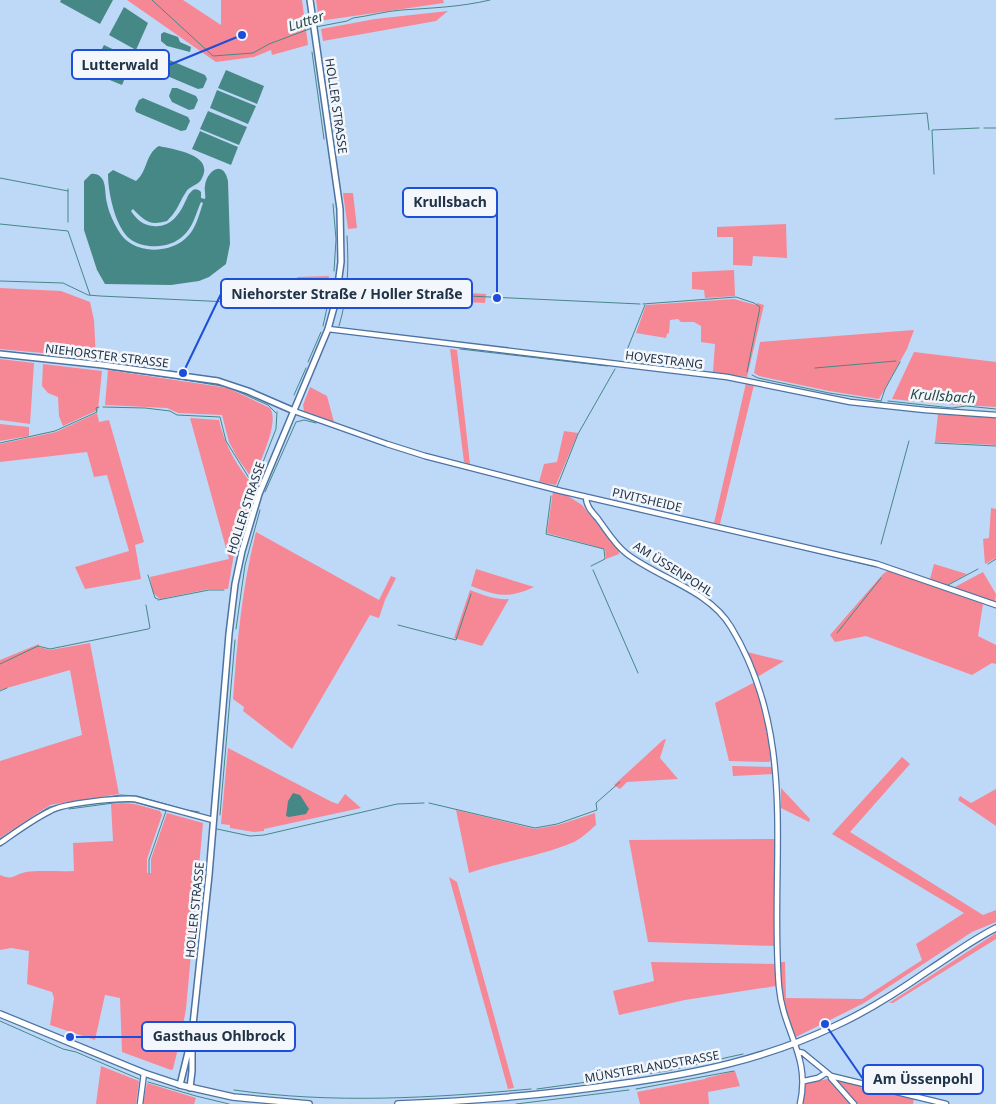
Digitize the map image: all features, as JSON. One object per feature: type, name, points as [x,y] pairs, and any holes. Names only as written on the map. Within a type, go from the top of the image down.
[{"type":"main road","name":"MÜNSTERLANDSTRASSE","points":[[398,1104],[527,1096],[659,1079],[755,1058],[795,1044],[875,1005],[996,928]]},
{"type":"main road","points":[[0,1014],[144,1073],[190,1088],[233,1097],[309,1104]]},
{"type":"street","name":"HOLLER STRASSE","points":[[190,1088],[192,1034],[235,584],[242,551],[259,494],[328,329],[340,276],[341,228],[310,0]]},
{"type":"street","name":"HOVESTRANG","points":[[328,329],[727,377],[850,402],[996,415]]},
{"type":"street","name":"NIEHORSTER STRASSE","points":[[0,354],[103,365],[218,381],[248,391],[294,412]]},
{"type":"street","name":"PIVITSHEIDE","points":[[294,412],[387,444],[586,497],[849,556],[996,605]]},
{"type":"street","name":"AM ÜSSENPOHL","points":[[586,497],[586,504],[608,534],[627,553],[717,609],[731,627],[756,679],[766,713],[776,764],[778,807],[776,930],[780,989],[786,1021],[799,1052]]},
{"type":"street","points":[[0,843],[51,810],[122,799],[135,799],[213,820]]},
{"type":"street","name":"HOLLER STRASSE","points":[[180,1085],[192,1034]]},
{"type":"street","points":[[800,1104],[804,1080],[799,1052],[804,1053],[831,1076],[946,1104]]},
{"type":"street","points":[[140,1104],[144,1073]]},
{"type":"street","points":[[804,1080],[818,1078],[826,1073]]},
{"type":"street","points":[[831,1076],[854,1104]]},
{"type":"shaded area","points":[[61,0],[113,0],[100,24],[60,2]]},
{"type":"shaded area","points":[[127,0],[183,0],[221,25],[221,0],[302,0],[308,45],[272,55],[271,50],[254,57],[216,62]]},
{"type":"shaded area","points":[[316,0],[443,0],[444,3],[319,21]]},
{"type":"shaded area","points":[[124,7],[148,23],[136,50],[109,35]]},
{"type":"shaded area","points":[[448,11],[436,21],[323,41],[321,29],[375,19]]},
{"type":"shaded area","points":[[164,32],[178,37],[180,42],[191,47],[190,52],[167,46],[161,41],[161,34]]},
{"type":"shaded area","points":[[104,45],[133,59],[122,85],[90,72]]},
{"type":"shaded area","points":[[160,56],[205,75],[207,79],[203,88],[198,89],[153,70],[155,58]]},
{"type":"shaded area","points":[[226,70],[264,86],[257,104],[218,88]]},
{"type":"shaded area","points":[[172,88],[177,88],[196,96],[198,100],[194,109],[189,110],[172,102],[169,96]]},
{"type":"shaded area","points":[[217,90],[256,106],[248,124],[210,108]]},
{"type":"shaded area","points":[[143,98],[188,117],[190,121],[186,130],[181,131],[136,112],[135,109],[139,100]]},
{"type":"shaded area","points":[[208,111],[247,127],[239,145],[200,129]]},
{"type":"shaded area","points":[[200,131],[238,147],[231,165],[192,149]]},
{"type":"shaded area","points":[[159,146],[184,152],[199,159],[203,165],[204,172],[201,180],[187,190],[176,210],[167,221],[151,223],[133,209],[131,211],[146,225],[159,226],[169,223],[180,212],[193,190],[200,191],[201,198],[205,199],[208,176],[215,170],[222,170],[226,174],[228,181],[230,244],[226,264],[209,277],[199,281],[171,285],[105,284],[97,270],[84,230],[84,181],[91,174],[98,175],[103,180],[106,200],[114,223],[126,240],[132,244],[154,250],[168,248],[186,238],[198,220],[203,203],[201,202],[189,230],[174,242],[159,246],[136,243],[130,239],[120,226],[113,209],[108,174],[113,170],[136,181],[143,172],[151,153]]},
{"type":"shaded area","points":[[343,193],[353,193],[357,228],[348,229]]},
{"type":"shaded area","points":[[786,224],[787,258],[753,256],[752,266],[733,265],[733,237],[717,237],[717,227]]},
{"type":"shaded area","points":[[734,270],[735,296],[705,298],[704,290],[692,289],[692,272]]},
{"type":"shaded area","points":[[329,276],[326,295],[300,302],[297,277]]},
{"type":"shaded area","points":[[349,286],[486,294],[485,303],[348,296]]},
{"type":"shaded area","points":[[0,288],[61,291],[90,302],[94,320],[96,358],[0,349]]},
{"type":"shaded area","points":[[734,299],[756,305],[757,303],[764,305],[747,377],[713,372],[715,344],[701,342],[701,326],[694,322],[681,322],[678,319],[670,320],[669,333],[666,338],[636,333],[646,305]]},
{"type":"shaded area","points":[[914,330],[907,349],[879,399],[829,391],[759,376],[754,373],[760,342]]},
{"type":"shaded area","points":[[450,349],[457,350],[470,464],[464,462]]},
{"type":"shaded area","points":[[914,352],[996,362],[996,407],[892,399]]},
{"type":"shaded area","points":[[0,359],[34,363],[30,424],[0,420]]},
{"type":"shaded area","points":[[43,364],[102,371],[98,410],[63,426],[59,416],[58,397],[48,393],[42,386]]},
{"type":"shaded area","points":[[108,370],[228,388],[270,408],[272,415],[271,433],[253,480],[229,442],[222,415],[178,413],[167,408],[105,405]]},
{"type":"shaded area","points":[[746,383],[754,385],[720,524],[714,523]]},
{"type":"shaded area","points":[[310,387],[327,396],[334,422],[304,411],[303,405]]},
{"type":"shaded area","points":[[97,413],[99,422],[109,420],[144,542],[135,545],[141,579],[85,589],[75,567],[129,551],[107,475],[94,477],[87,452],[0,462],[0,444],[56,432]]},
{"type":"shaded area","points":[[938,414],[996,418],[996,445],[935,442]]},
{"type":"shaded area","points":[[190,418],[219,420],[232,456],[255,487],[235,548],[228,589],[209,589],[160,599],[153,593],[150,577],[229,559]]},
{"type":"shaded area","points":[[0,424],[29,427],[29,436],[0,441]]},
{"type":"shaded area","points":[[564,431],[578,433],[556,485],[539,482],[544,464],[557,462]]},
{"type":"shaded area","points":[[553,491],[568,496],[582,505],[619,550],[619,554],[606,559],[605,549],[547,533]]},
{"type":"shaded area","points":[[991,508],[996,509],[996,558],[985,564],[983,539],[989,538]]},
{"type":"shaded area","points":[[256,532],[379,600],[391,576],[396,578],[385,600],[379,618],[370,615],[292,749],[243,711],[244,707],[233,699],[241,615],[247,573]]},
{"type":"shaded area","points":[[934,564],[967,574],[947,585],[930,579]]},
{"type":"shaded area","points":[[476,569],[534,587],[509,595],[488,592],[471,586]]},
{"type":"shaded area","points":[[889,570],[983,604],[978,636],[996,645],[996,664],[992,663],[972,675],[866,636],[835,642],[830,635],[883,574]]},
{"type":"shaded area","points":[[983,572],[996,594],[995,603],[953,588]]},
{"type":"shaded area","points":[[470,590],[494,598],[509,599],[482,646],[454,638]]},
{"type":"shaded area","points":[[90,643],[119,794],[50,805],[0,838],[0,761],[82,735],[70,670],[0,690],[0,660],[39,644],[39,647],[50,650]]},
{"type":"shaded area","points":[[747,652],[784,661],[759,676],[755,674]]},
{"type":"shaded area","points":[[755,682],[764,713],[771,760],[769,762],[729,761],[715,703]]},
{"type":"shaded area","points":[[666,739],[660,758],[678,779],[627,782],[620,789],[614,785],[663,740]]},
{"type":"shaded area","points":[[228,748],[332,802],[338,804],[345,794],[361,808],[264,829],[264,831],[254,832],[230,828],[230,825],[221,824]]},
{"type":"shaded area","points":[[902,757],[910,764],[850,832],[983,915],[996,910],[996,922],[972,932],[864,1003],[796,1037],[784,1000],[780,962],[785,962],[786,998],[862,999],[922,960],[916,944],[964,913],[832,834]]},
{"type":"shaded area","points":[[732,766],[773,767],[774,774],[733,776]]},
{"type":"shaded area","points":[[781,788],[810,819],[809,822],[781,808]]},
{"type":"shaded area","points":[[996,789],[996,826],[958,800],[960,796],[971,803]]},
{"type":"shaded area","points":[[293,793],[300,795],[309,809],[306,814],[286,816],[288,801]]},
{"type":"shaded area","points":[[111,804],[135,804],[160,811],[162,815],[147,859],[147,873],[151,873],[151,859],[167,813],[203,823],[186,1009],[173,1069],[171,1070],[122,1052],[120,998],[105,995],[95,1040],[50,1025],[54,998],[52,992],[27,984],[29,951],[11,948],[0,950],[0,875],[11,877],[32,871],[74,871],[73,843],[113,841]]},
{"type":"shaded area","points":[[456,810],[535,829],[558,825],[595,813],[596,825],[577,840],[561,847],[469,873]]},
{"type":"shaded area","points":[[775,839],[775,946],[648,942],[629,840]]},
{"type":"shaded area","points":[[449,877],[457,882],[514,1088],[508,1089]]},
{"type":"shaded area","points":[[996,933],[996,939],[893,1003],[889,1003]]},
{"type":"shaded area","points":[[651,962],[776,964],[776,986],[685,1000],[619,1015],[613,991],[654,981]]},
{"type":"shaded area","points":[[101,1066],[139,1081],[136,1104],[96,1104]]},
{"type":"shaded area","points":[[735,1071],[740,1086],[708,1092],[709,1104],[640,1104],[637,1092],[705,1079]]},
{"type":"shaded area","points":[[828,1079],[850,1104],[802,1104],[806,1082]]},
{"type":"shaded area","points":[[838,1080],[914,1098],[913,1104],[857,1104]]},
{"type":"shaded area","points":[[147,1083],[196,1098],[194,1104],[143,1104]]},
{"type":"waterway","name":"Lutter","points":[[152,0],[213,56],[253,53],[269,44],[312,28]]},
{"type":"waterway","name":"Lutter","points":[[316,27],[390,11],[457,6],[490,0]]},
{"type":"waterway","points":[[312,52],[324,139]]},
{"type":"waterway","points":[[835,119],[927,113],[929,130]]},
{"type":"waterway","points":[[934,174],[932,130],[979,128]]},
{"type":"waterway","points":[[984,128],[996,128]]},
{"type":"waterway","points":[[0,178],[68,191]]},
{"type":"waterway","points":[[68,189],[68,222]]},
{"type":"waterway","points":[[333,204],[336,239],[334,271]]},
{"type":"waterway","points":[[0,224],[68,231],[90,295]]},
{"type":"waterway","points":[[339,326],[347,281],[347,236]]},
{"type":"waterway","points":[[323,326],[333,280]]},
{"type":"waterway","name":"Krullsbach","points":[[0,281],[63,283],[88,295],[229,302],[289,308],[325,296]]},
{"type":"waterway","name":"Krullsbach","points":[[342,293],[361,291],[640,304]]},
{"type":"waterway","name":"Krullsbach","points":[[643,304],[736,297],[754,303],[760,307],[747,372]]},
{"type":"waterway","points":[[625,355],[645,305]]},
{"type":"waterway","points":[[308,362],[321,332]]},
{"type":"waterway","points":[[460,349],[607,366]]},
{"type":"waterway","points":[[815,368],[896,361]]},
{"type":"waterway","points":[[881,401],[885,389],[900,362]]},
{"type":"waterway","points":[[294,395],[306,368]]},
{"type":"waterway","points":[[107,369],[180,379]]},
{"type":"waterway","points":[[557,487],[578,434],[615,369]]},
{"type":"waterway","name":"Krullsbach","points":[[752,375],[758,378],[829,393],[881,401]]},
{"type":"waterway","points":[[185,380],[228,387],[268,405],[276,413]]},
{"type":"waterway","name":"Krullsbach","points":[[888,401],[952,408],[966,406],[996,409]]},
{"type":"waterway","points":[[0,443],[55,431],[97,412],[96,408],[99,407]]},
{"type":"waterway","points":[[103,407],[145,408],[170,411],[177,415],[220,417],[226,441],[249,478]]},
{"type":"waterway","points":[[256,480],[276,429],[277,412]]},
{"type":"waterway","points":[[265,492],[296,422],[304,420],[316,423]]},
{"type":"waterway","points":[[881,544],[909,441]]},
{"type":"waterway","points":[[935,443],[996,446]]},
{"type":"waterway","points":[[551,496],[546,534],[604,549],[605,559],[591,566]]},
{"type":"waterway","points":[[236,629],[245,565],[260,510]]},
{"type":"waterway","points":[[730,532],[876,567]]},
{"type":"waterway","points":[[988,564],[996,559]]},
{"type":"waterway","points":[[948,585],[978,569]]},
{"type":"waterway","points":[[593,570],[638,673]]},
{"type":"waterway","points":[[148,575],[155,598],[158,599]]},
{"type":"waterway","points":[[837,633],[881,578]]},
{"type":"waterway","points":[[158,600],[209,590],[224,590]]},
{"type":"waterway","points":[[398,625],[456,640],[471,594]]},
{"type":"waterway","points":[[0,664],[38,646],[50,649],[148,629],[150,628],[146,605]]},
{"type":"waterway","points":[[220,815],[235,640]]},
{"type":"waterway","points":[[0,691],[7,688]]},
{"type":"waterway","points":[[429,803],[535,828],[557,824],[597,810],[596,803],[620,782]]},
{"type":"waterway","points":[[0,839],[49,807],[120,795],[137,796],[199,812]]},
{"type":"waterway","points":[[69,809],[134,802],[166,811],[149,860],[149,873]]},
{"type":"waterway","points":[[217,829],[250,836],[264,835],[397,804],[424,803]]},
{"type":"waterway","points":[[0,1021],[63,1049],[76,1052],[139,1079]]},
{"type":"waterway","points":[[537,1089],[666,1071],[743,1054]]},
{"type":"waterway","points":[[636,1089],[734,1071]]},
{"type":"waterway","points":[[148,1082],[229,1104]]},
{"type":"waterway","points":[[234,1090],[308,1097],[382,1098],[457,1095],[531,1089]]},
{"type":"waterway","points":[[516,1104],[629,1090]]},
{"type":"place","name":"Lutterwald","points":[[242,35]]},
{"type":"place","name":"Krullsbach","points":[[497,298]]},
{"type":"place","name":"Niehorster Straße / Holler Straße","points":[[183,373]]},
{"type":"place","name":"Am Üssenpohl","points":[[825,1024]]},
{"type":"place","name":"Gasthaus Ohlbrock","points":[[70,1037]]}]
